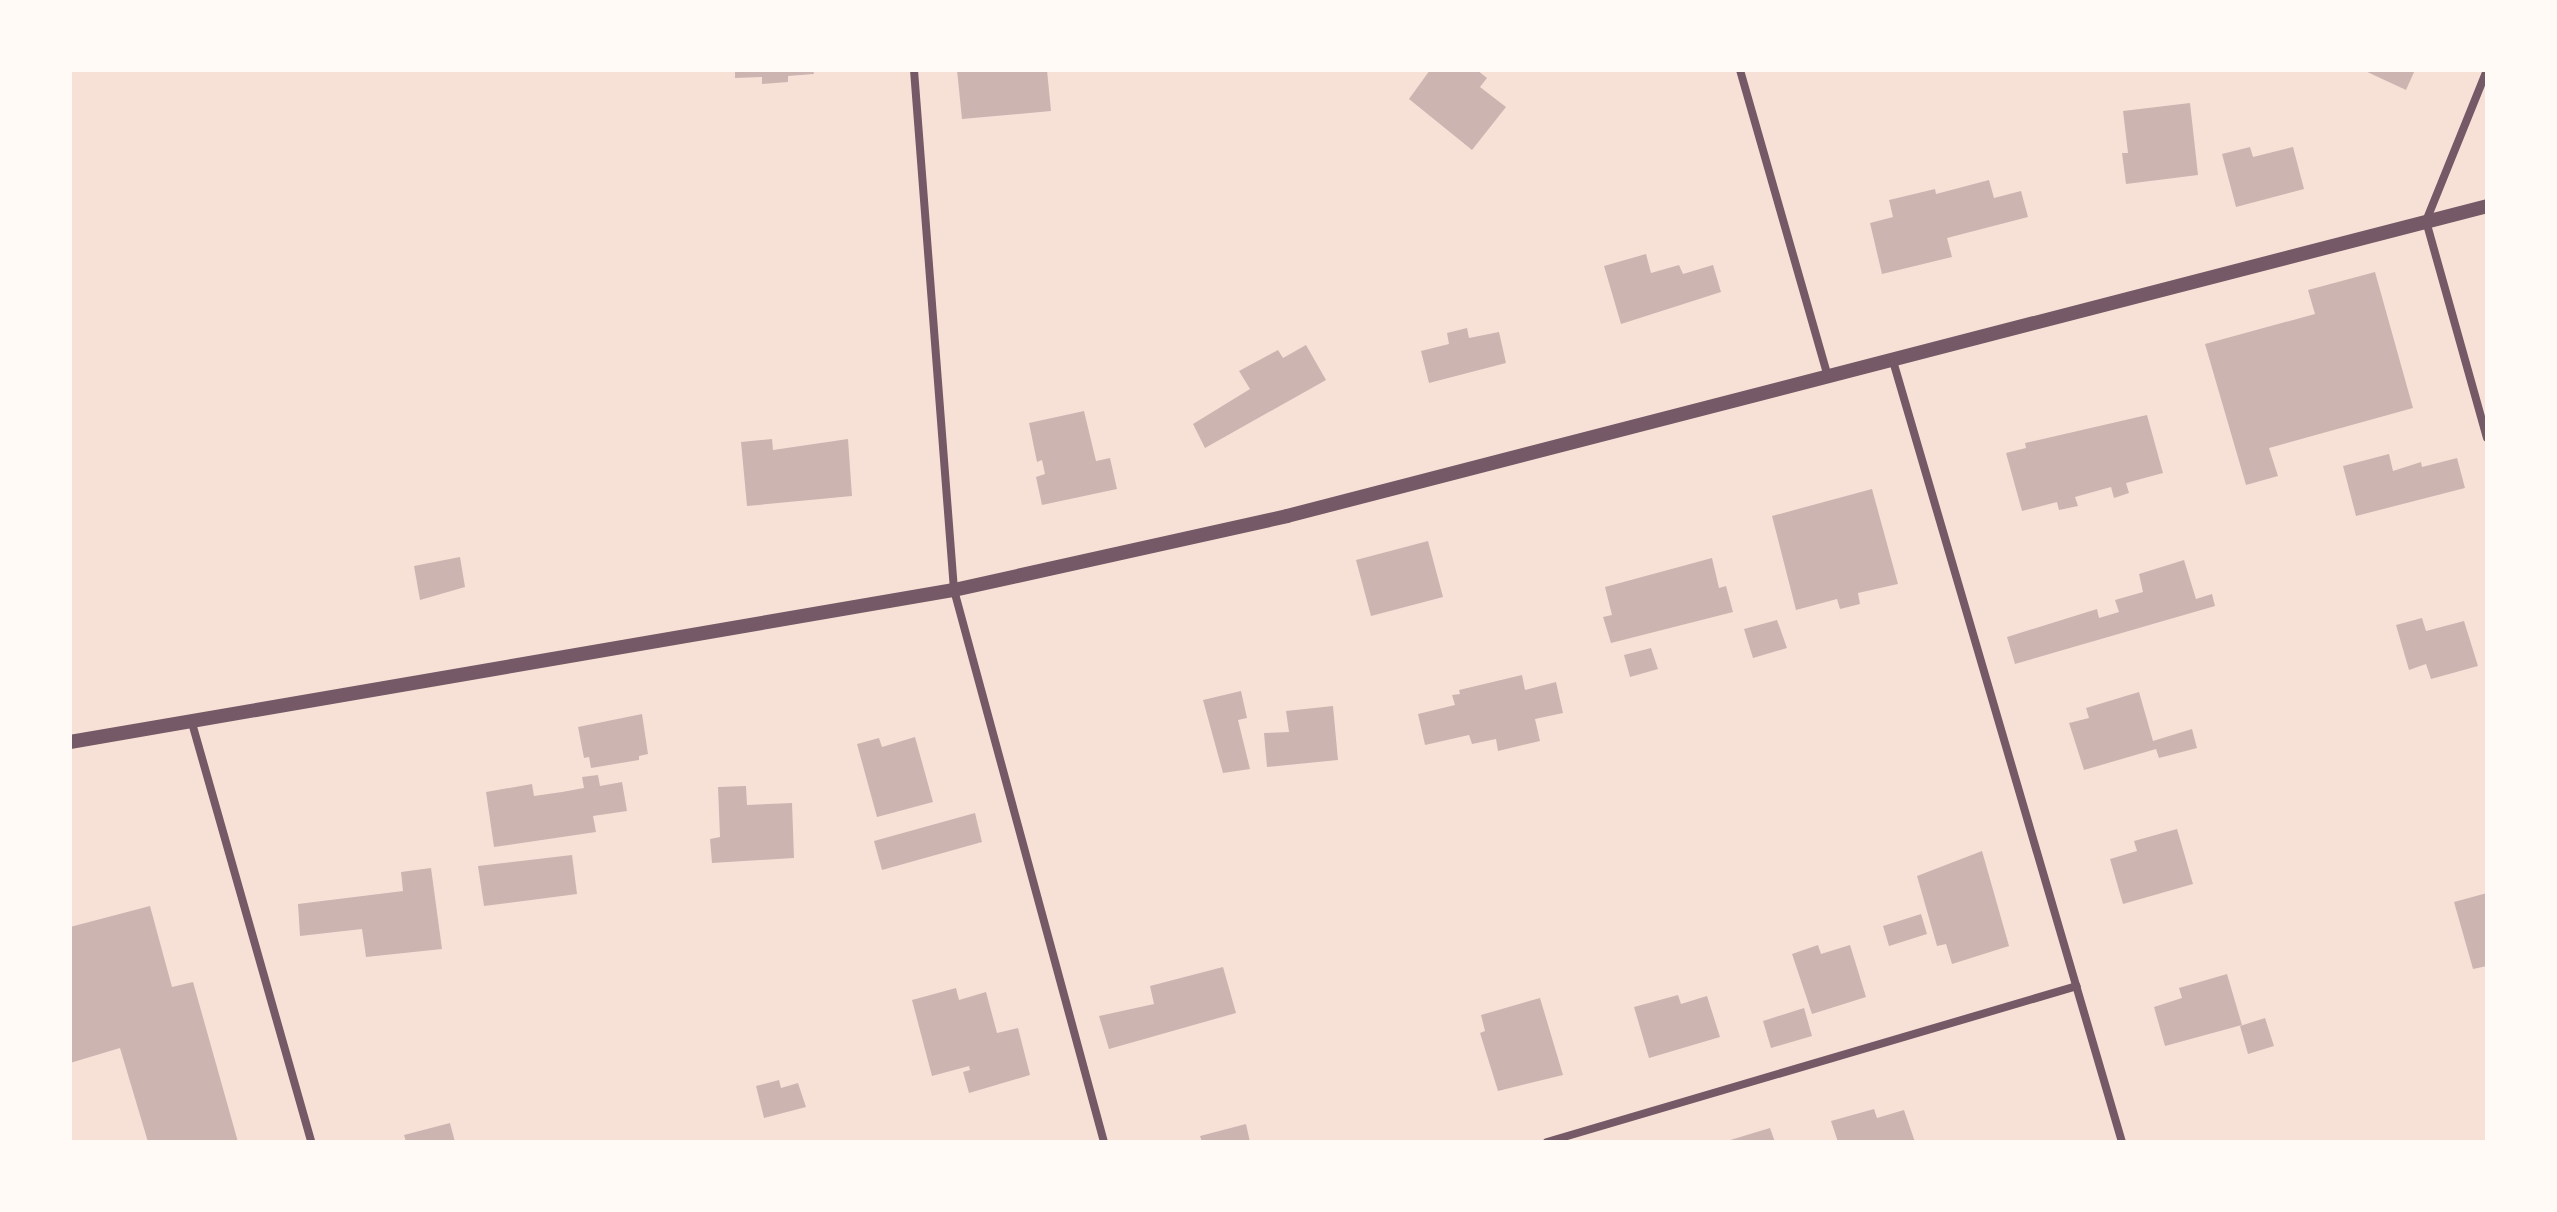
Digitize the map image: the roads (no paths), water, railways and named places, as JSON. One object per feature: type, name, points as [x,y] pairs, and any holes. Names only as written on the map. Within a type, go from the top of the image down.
[{"type":"street","points":[[914,70],[954,590],[1104,1142]]},
{"type":"street","points":[[1740,70],[1829,377]]},
{"type":"street","points":[[2487,70],[2426,221],[2487,438]]},
{"type":"street","points":[[70,742],[954,590],[1287,516],[2487,206]]},
{"type":"street","points":[[1893,361],[2122,1142]]},
{"type":"street","points":[[192,723],[311,1142]]},
{"type":"street","points":[[1547,1142],[2077,986]]}]
